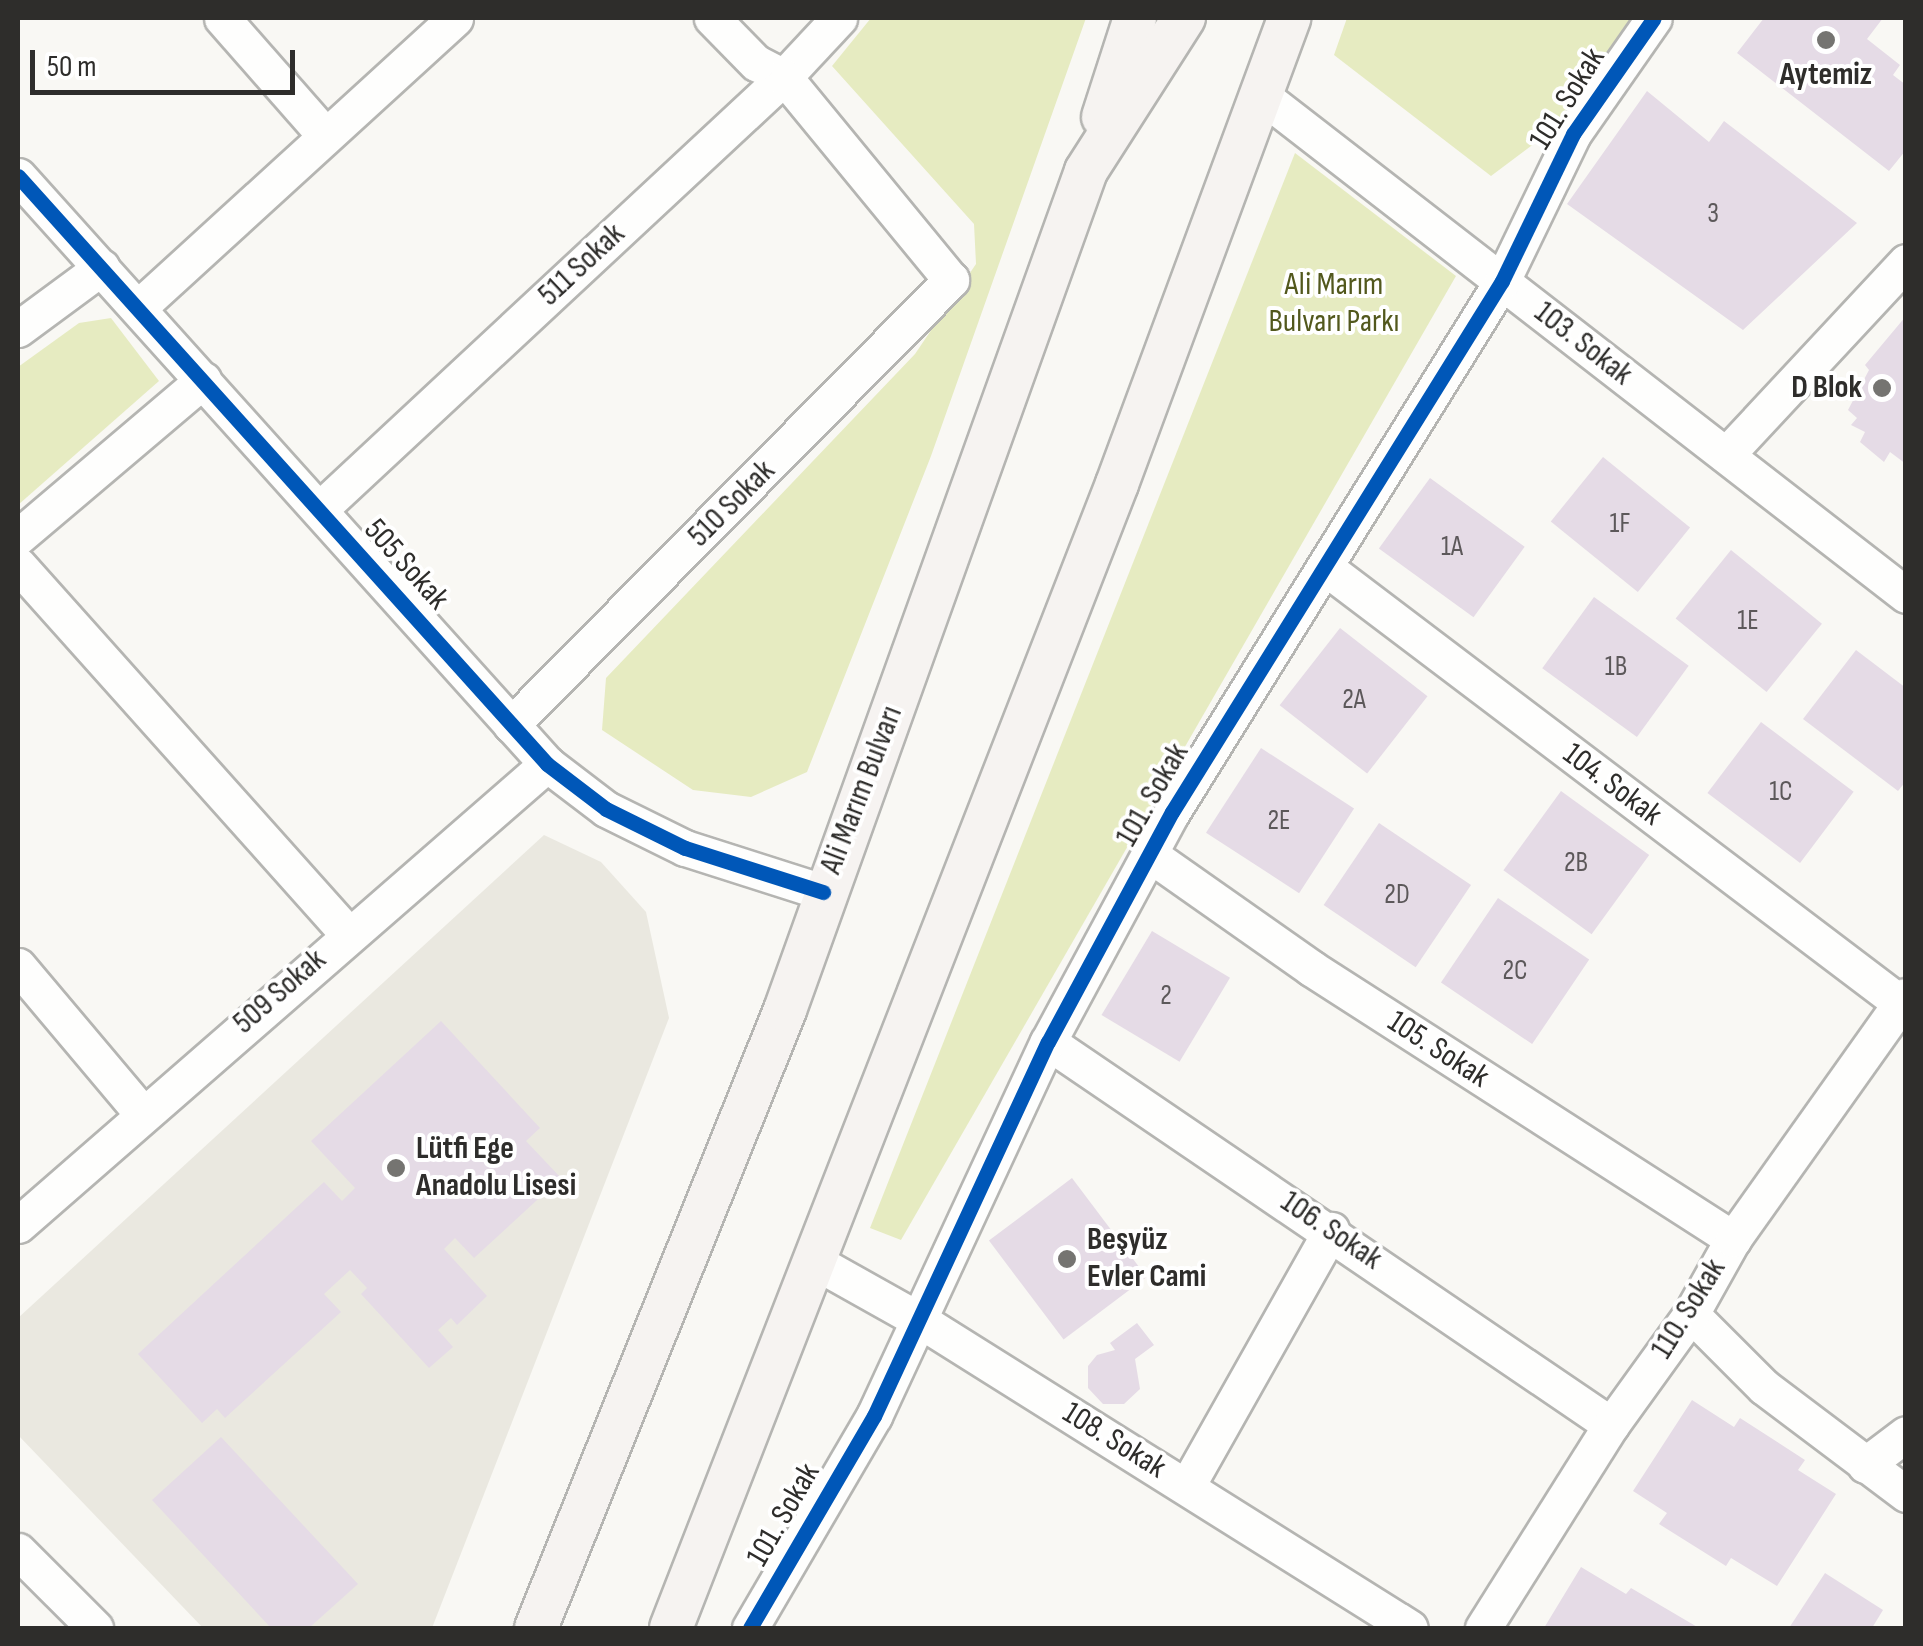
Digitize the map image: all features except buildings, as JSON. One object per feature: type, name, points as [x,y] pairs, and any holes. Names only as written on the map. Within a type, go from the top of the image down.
[{"type":"main road","points":[[1086,172],[1136,18]]},
{"type":"main road","name":"Ali Marım Bulvarı","points":[[536,1628],[785,1010],[823,892],[956,548],[1086,172],[1184,18]]},
{"type":"main road","points":[[671,1628],[1117,484],[1289,18]]},
{"type":"street","points":[[222,18],[324,134]]},
{"type":"street","points":[[139,307],[455,18]]},
{"type":"street","points":[[712,18],[756,63],[784,77]]},
{"type":"street","name":"511 Sokak","points":[[320,509],[784,77],[839,18]]},
{"type":"street","name":"101. Sokak","points":[[750,1628],[874,1416],[1048,1042],[1149,854],[1502,281],[1573,134],[1654,18]]},
{"type":"street","name":"510 Sokak","points":[[511,725],[950,280],[784,77]]},
{"type":"street","name":"103. Sokak","points":[[1260,94],[1906,595]]},
{"type":"street","name":"505 Sokak","points":[[18,176],[547,764],[606,808],[686,848],[823,892]]},
{"type":"street","points":[[1726,455],[1906,262]]},
{"type":"street","points":[[18,329],[102,267]]},
{"type":"street","points":[[18,537],[203,380]]},
{"type":"street","points":[[18,564],[347,933]]},
{"type":"street","name":"104. Sokak","points":[[1326,568],[1902,999]]},
{"type":"street","name":"509 Sokak","points":[[18,1225],[347,933],[547,764]]},
{"type":"street","name":"105. Sokak","points":[[1149,854],[1310,968],[1733,1239]]},
{"type":"street","points":[[18,966],[142,1113]]},
{"type":"street","name":"110. Sokak","points":[[1483,1628],[1611,1425],[1691,1314],[1733,1239],[1902,999]]},
{"type":"street","name":"106. Sokak","points":[[1048,1042],[1331,1230],[1611,1425]]},
{"type":"street","points":[[1187,1486],[1331,1230]]},
{"type":"street","name":"108. Sokak","points":[[814,1261],[920,1321],[1410,1628]]},
{"type":"street","points":[[1691,1314],[1764,1388],[1906,1494]]},
{"type":"street","points":[[1865,1465],[1906,1434]]},
{"type":"street","points":[[18,1550],[95,1628]]},
{"type":"shaded area","name":"Lütfi Ege Anadolu Lisesi","points":[[544,835],[601,862],[646,912],[669,1018],[432,1628],[203,1628],[18,1435],[18,1318]]},
{"type":"green space","points":[[871,18],[1086,18],[931,456],[807,772],[751,797],[693,790],[602,730],[606,678],[915,354],[976,264],[974,224],[832,66]]},
{"type":"green space","points":[[1347,18],[1635,18],[1563,122],[1491,176],[1334,55]]},
{"type":"green space","name":"Ali Marım Bulvarı Parkı","points":[[1295,153],[1456,276],[901,1240],[870,1228]]},
{"type":"green space","points":[[111,318],[159,381],[18,505],[18,367],[79,323]]},
{"type":"cycle path","points":[[750,1628],[874,1416],[1048,1042],[1172,812],[1502,281],[1573,134],[1654,18]]},
{"type":"cycle path","points":[[18,176],[547,764],[606,809],[685,848],[823,892]]},
{"type":"place","name":"Aytemiz","points":[[1826,40]]},
{"type":"place","name":"D Blok","points":[[1882,388]]},
{"type":"place","name":"Lütfi Ege Anadolu Lisesi","points":[[396,1168]]},
{"type":"place","name":"Beşyüz Evler Cami","points":[[1067,1259]]}]
